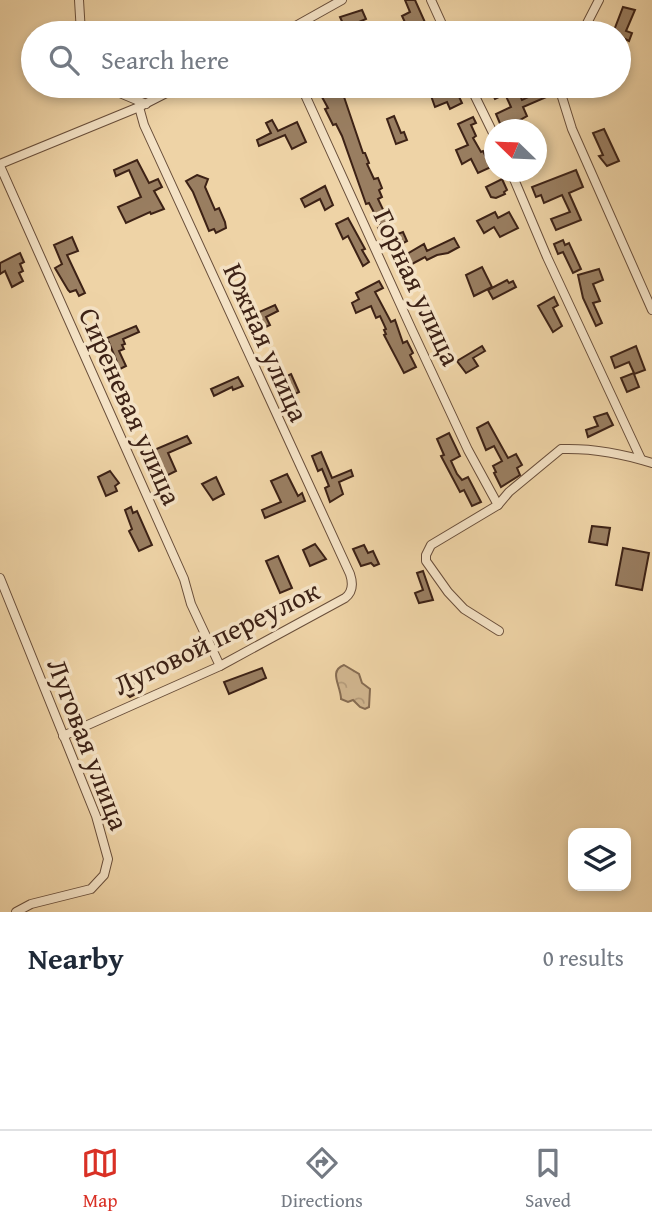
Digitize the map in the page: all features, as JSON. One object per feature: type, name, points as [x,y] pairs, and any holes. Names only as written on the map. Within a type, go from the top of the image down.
[{"type":"street","points":[[79,0],[80,21]]},
{"type":"street","points":[[304,21],[342,0]]},
{"type":"street","points":[[431,0],[441,21]]},
{"type":"street","points":[[588,21],[599,0]]},
{"type":"street","points":[[126,98],[142,106]]},
{"type":"street","points":[[0,165],[157,98]]},
{"type":"street","name":"Горная улица","points":[[306,98],[468,450],[498,505]]},
{"type":"street","points":[[476,98],[487,119]]},
{"type":"street","points":[[562,98],[572,129],[652,310]]},
{"type":"street","name":"Южная улица","points":[[142,106],[144,125],[350,574],[350,594]]},
{"type":"street","name":"Сиреневая улица","points":[[0,165],[220,666]]},
{"type":"street","points":[[515,182],[641,459]]},
{"type":"street","points":[[499,631],[460,606],[431,570],[426,558],[433,543],[498,505],[509,492],[561,449],[590,450],[652,463]]},
{"type":"street","name":"Луговая улица","points":[[0,578],[105,843],[108,859],[107,870],[101,881],[92,889],[31,904],[16,912]]},
{"type":"street","name":"Луговой переулок","points":[[63,736],[220,666],[350,594]]},
{"type":"green space","points":[[344,665],[359,674],[362,683],[370,689],[369,707],[365,709],[353,700],[348,702],[341,699],[336,675]]},
{"type":"building","points":[[405,0],[415,0],[424,21],[404,21],[402,16],[410,12]]},
{"type":"building","points":[[623,7],[635,10],[630,21],[618,21]]},
{"type":"building","points":[[362,10],[366,19],[342,21],[340,17]]},
{"type":"building","points":[[323,98],[344,98],[369,163],[367,164],[382,188],[379,190],[382,197],[378,199],[395,235],[403,232],[407,241],[392,249],[387,238],[383,239],[378,228],[381,226],[369,203],[366,204],[342,136],[325,109],[328,108]]},
{"type":"building","points":[[432,98],[460,98],[462,103],[450,109],[447,102],[435,107]]},
{"type":"building","points":[[507,98],[544,98],[523,107],[527,116],[522,119],[498,119],[496,114],[511,107]]},
{"type":"building","points":[[394,116],[407,140],[396,144],[387,119]]},
{"type":"building","points":[[473,117],[476,123],[471,125],[476,136],[473,138],[484,153],[484,170],[478,173],[471,159],[462,164],[456,150],[468,145],[458,124]]},
{"type":"building","points":[[272,120],[278,131],[297,122],[306,142],[292,149],[285,135],[259,146],[257,140],[271,133],[266,123]]},
{"type":"building","points":[[604,129],[619,161],[607,166],[599,156],[603,155],[593,133]]},
{"type":"building","points":[[137,160],[149,183],[158,179],[162,187],[154,191],[164,209],[126,223],[118,207],[141,197],[129,170],[116,176],[114,170]]},
{"type":"building","points":[[576,170],[583,187],[569,193],[581,220],[556,230],[551,219],[570,212],[562,195],[544,203],[541,195],[536,197],[532,187]]},
{"type":"building","points":[[197,175],[208,179],[205,187],[215,210],[219,208],[225,222],[226,228],[216,233],[214,229],[209,231],[186,181]]},
{"type":"building","points":[[503,182],[507,190],[496,198],[491,197],[486,187]]},
{"type":"building","points":[[325,186],[333,205],[325,210],[320,199],[305,207],[301,199]]},
{"type":"building","points":[[495,212],[498,218],[509,212],[518,228],[500,237],[494,227],[484,233],[477,221]]},
{"type":"building","points":[[348,218],[365,249],[362,250],[369,262],[363,266],[348,236],[343,239],[336,224]]},
{"type":"building","points":[[72,237],[78,251],[67,255],[85,293],[79,296],[76,290],[68,290],[55,268],[62,264],[54,245]]},
{"type":"building","points":[[454,238],[459,247],[448,253],[427,260],[425,257],[412,264],[410,259],[398,266],[395,261],[424,244],[427,251]]},
{"type":"building","points":[[563,240],[565,245],[569,243],[581,269],[573,273],[563,252],[558,254],[554,244]]},
{"type":"building","points":[[20,253],[24,262],[20,264],[23,271],[19,273],[23,281],[12,287],[5,271],[0,274],[0,263]]},
{"type":"building","points":[[482,267],[492,287],[474,296],[466,275]]},
{"type":"building","points":[[599,269],[603,280],[593,284],[600,301],[593,303],[602,323],[596,326],[583,298],[578,275]]},
{"type":"building","points":[[507,280],[509,283],[513,281],[516,287],[493,299],[488,290]]},
{"type":"building","points":[[379,281],[383,288],[375,292],[391,322],[395,320],[403,343],[407,341],[413,353],[410,355],[416,367],[404,373],[384,335],[386,329],[380,316],[376,318],[371,306],[356,313],[352,303],[359,299],[356,293]]},
{"type":"building","points":[[554,297],[558,305],[553,308],[562,326],[553,332],[538,306]]},
{"type":"building","points":[[275,305],[278,311],[266,317],[270,325],[255,332],[248,317]]},
{"type":"building","points":[[136,326],[139,332],[123,339],[124,349],[119,351],[126,366],[112,373],[109,366],[117,362],[107,338]]},
{"type":"building","points":[[482,346],[485,351],[473,358],[478,366],[466,373],[457,361]]},
{"type":"building","points":[[636,346],[645,370],[634,374],[639,387],[627,392],[621,378],[634,373],[629,362],[615,368],[611,357]]},
{"type":"building","points":[[291,374],[299,392],[287,398],[279,380]]},
{"type":"building","points":[[238,377],[243,386],[233,390],[232,387],[214,396],[211,389]]},
{"type":"building","points":[[607,413],[613,425],[588,437],[586,430],[598,426],[594,417]]},
{"type":"building","points":[[488,422],[508,458],[516,454],[522,465],[517,468],[520,475],[501,487],[493,466],[502,461],[494,446],[486,450],[477,428]]},
{"type":"building","points":[[449,433],[460,456],[451,461],[457,474],[462,480],[468,477],[481,502],[472,506],[464,490],[460,492],[441,456],[444,455],[437,439]]},
{"type":"building","points":[[187,436],[191,443],[168,453],[176,471],[166,476],[154,450]]},
{"type":"building","points":[[321,452],[332,478],[351,470],[353,476],[339,482],[343,494],[330,502],[325,488],[329,486],[322,469],[318,471],[312,456]]},
{"type":"building","points":[[110,471],[119,483],[115,486],[117,491],[106,496],[98,477]]},
{"type":"building","points":[[287,474],[298,496],[302,493],[305,501],[265,518],[262,510],[281,502],[271,481]]},
{"type":"building","points":[[216,477],[224,494],[213,500],[202,484]]},
{"type":"building","points":[[131,507],[133,513],[137,511],[152,545],[139,551],[129,531],[132,529],[125,510]]},
{"type":"building","points":[[592,526],[610,528],[607,545],[589,542]]},
{"type":"building","points":[[315,544],[326,559],[310,566],[303,550]]},
{"type":"building","points":[[364,545],[368,553],[373,551],[379,564],[361,566],[353,549]]},
{"type":"building","points":[[623,548],[649,553],[642,590],[616,585]]},
{"type":"building","points":[[278,556],[292,588],[280,593],[266,561]]},
{"type":"building","points":[[423,571],[433,600],[419,603],[415,593],[423,590],[417,573]]},
{"type":"building","points":[[262,668],[266,678],[229,694],[224,682]]},
{"type":"building","points":[[143,669],[145,677],[133,681],[136,694],[130,697],[124,694],[117,682]]}]
